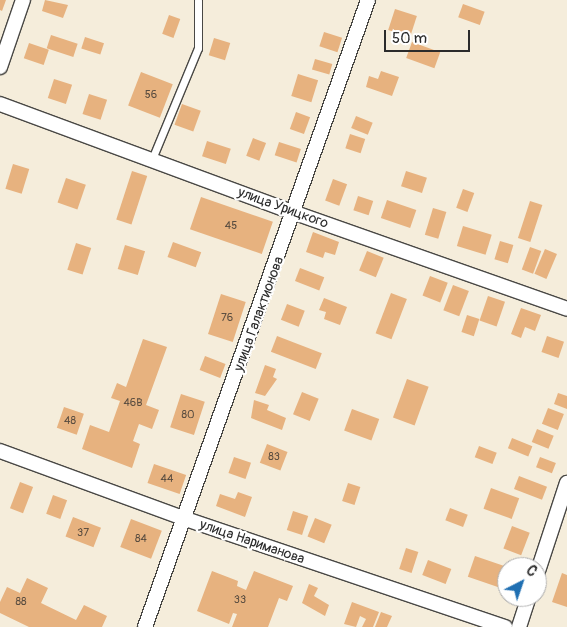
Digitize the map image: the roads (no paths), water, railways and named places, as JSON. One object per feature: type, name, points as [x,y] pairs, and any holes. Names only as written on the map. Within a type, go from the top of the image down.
[{"type":"street","points":[[0,67],[23,0]]},
{"type":"street","name":"улица Галактионова","points":[[145,627],[186,519],[295,213],[368,0]]},
{"type":"street","name":"улица Урицкого","points":[[0,104],[152,158],[295,213],[567,309]]},
{"type":"street","name":"улица Нариманова","points":[[0,451],[186,519],[505,627]]},
{"type":"street","points":[[543,557],[567,483]]},
{"type":"street","points":[[519,627],[526,607]]},
{"type":"lane","points":[[152,158],[198,48],[198,0]]}]
